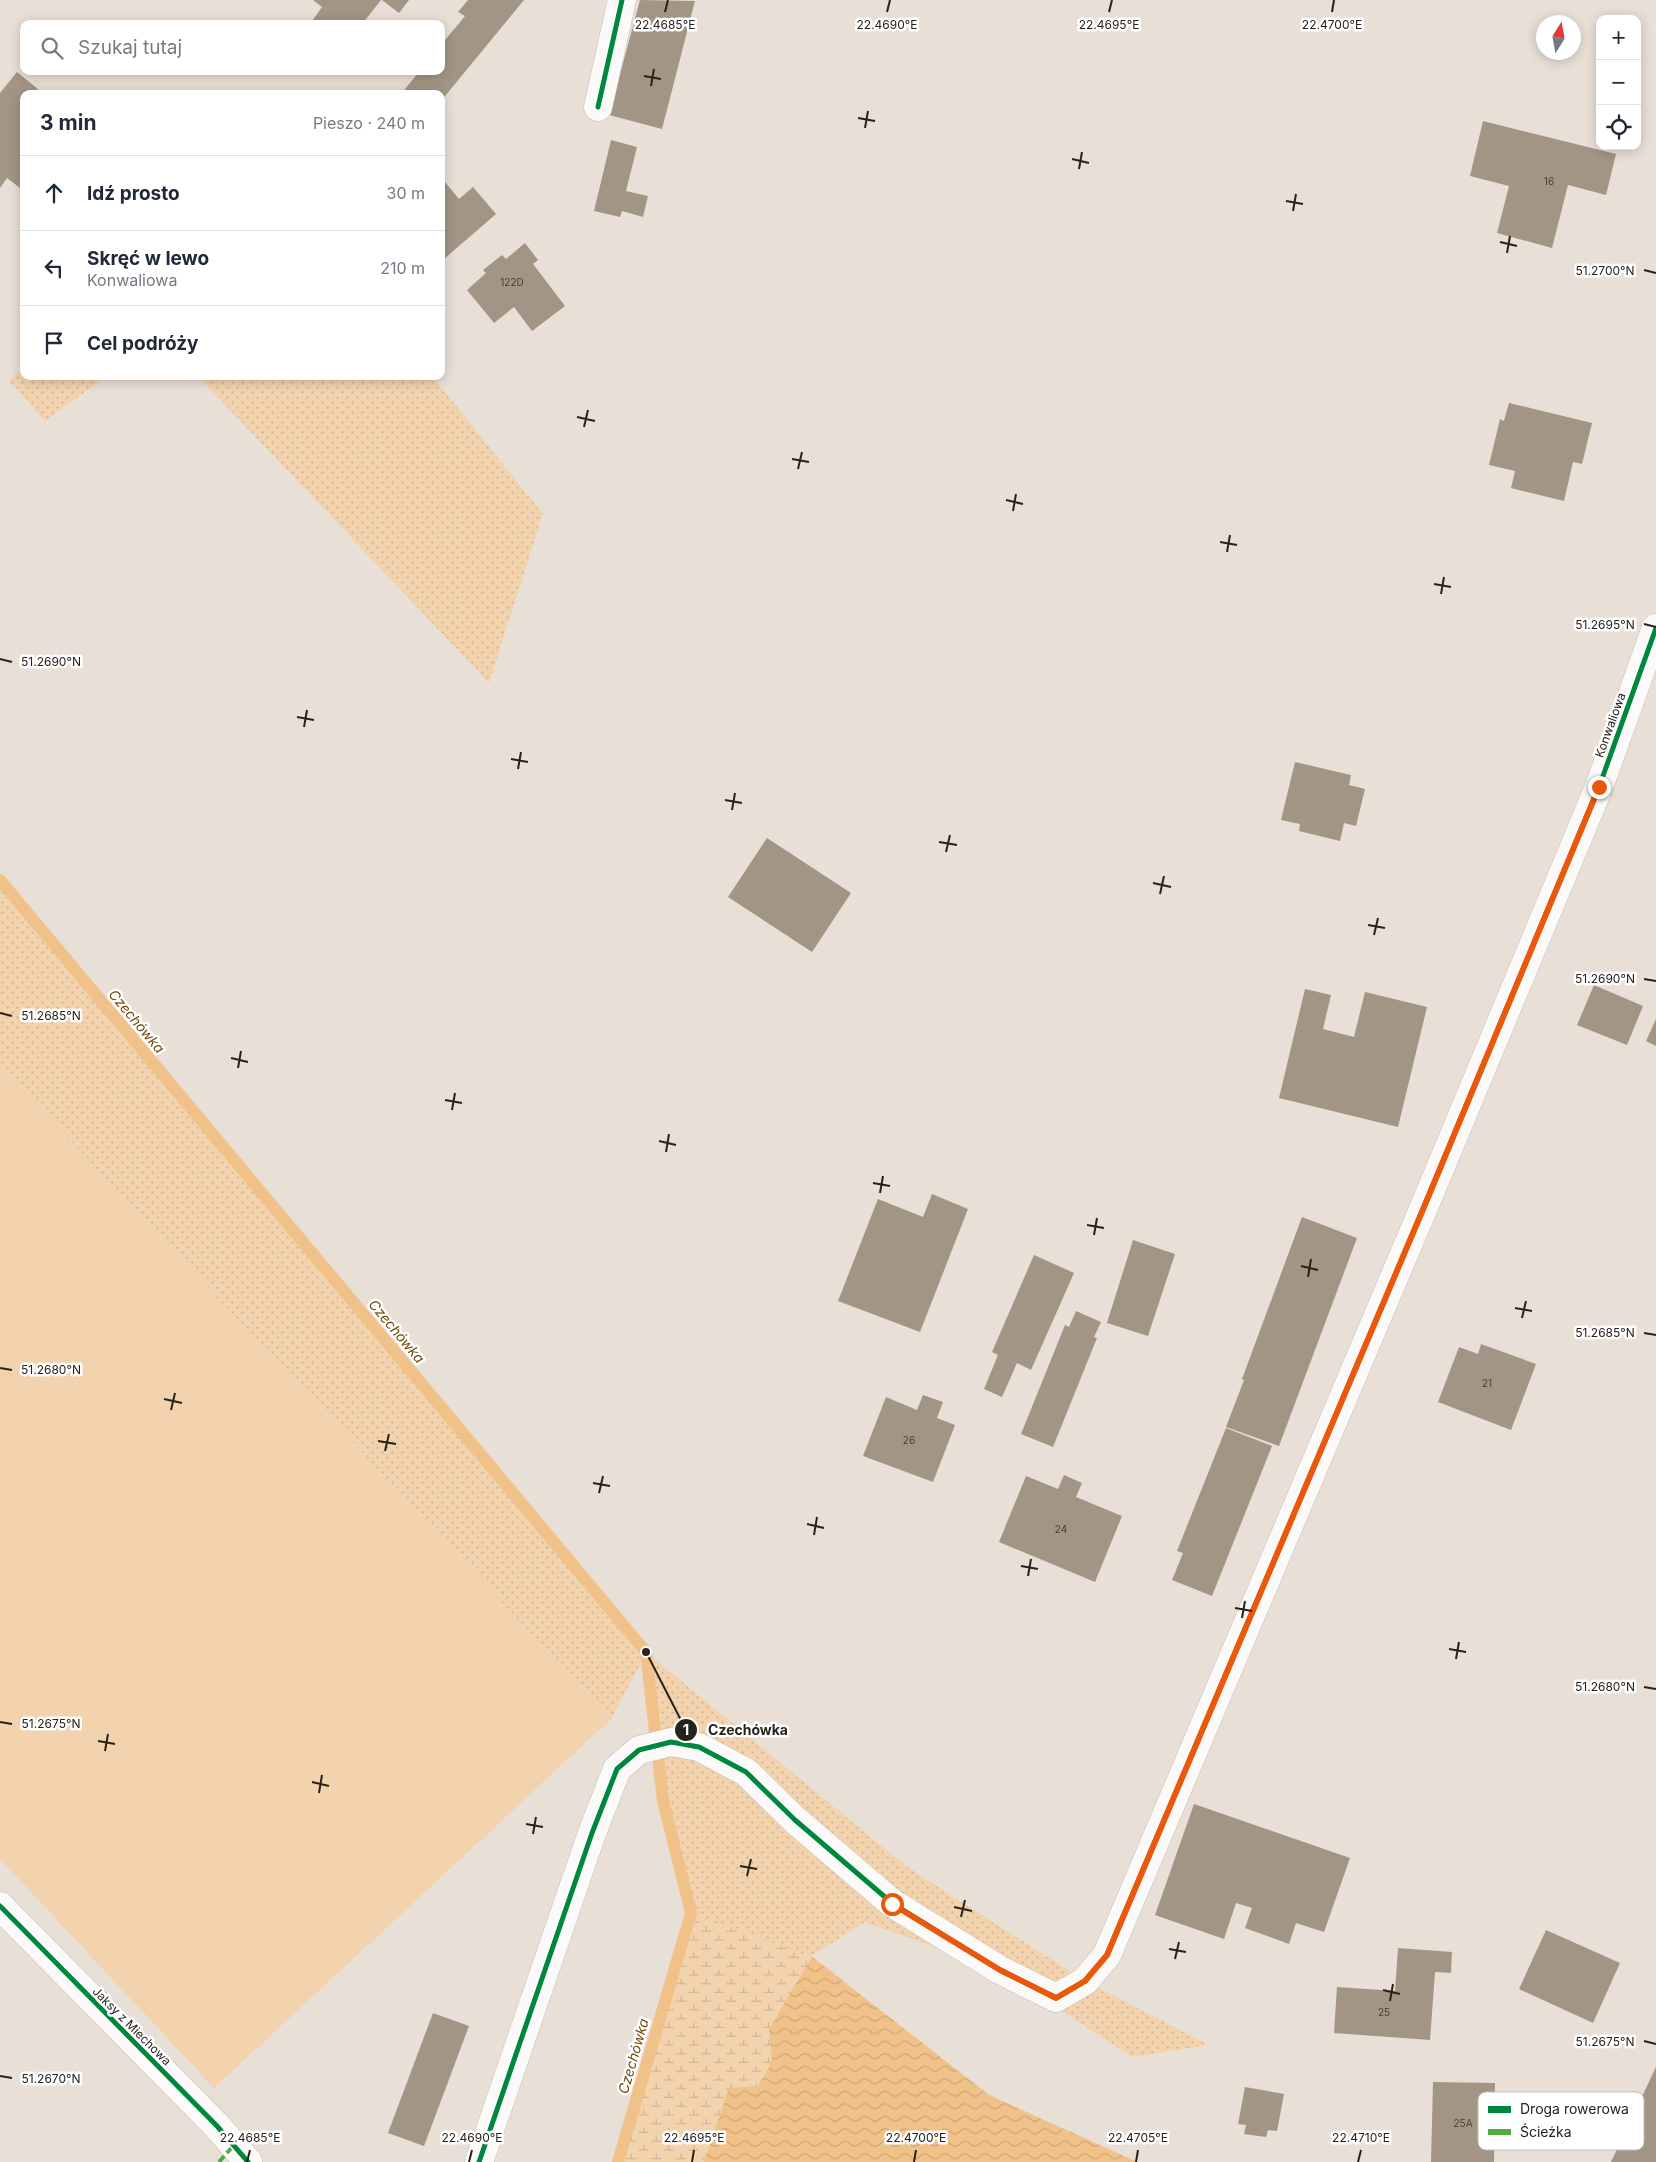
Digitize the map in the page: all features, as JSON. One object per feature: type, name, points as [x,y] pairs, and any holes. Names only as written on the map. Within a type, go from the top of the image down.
[{"type":"street","points":[[598,107],[622,0]]},
{"type":"street","name":"Konwaliowa","points":[[479,2162],[592,1832],[617,1769],[639,1750],[670,1742],[699,1747],[746,1772],[795,1820],[892,1904],[1000,1970],[1056,1998],[1085,1981],[1107,1955],[1424,1207],[1595,796],[1656,628]]},
{"type":"street","name":"Jaksy z Miechowa","points":[[0,1906],[217,2126],[248,2162]]},
{"type":"green space","points":[[20,369],[20,380],[101,380],[45,421],[9,381]]},
{"type":"green space","points":[[202,380],[435,380],[543,514],[489,683]]},
{"type":"green space","points":[[0,880],[646,1652],[907,1867],[1085,1981],[1209,2045],[1132,2057],[1000,1970],[865,1922],[812,1956],[989,2095],[1137,2162],[618,2162],[691,1913],[663,1801],[646,1654],[611,1719],[0,1065]]},
{"type":"green space","points":[[0,1065],[611,1719],[214,2088],[0,1859]]},
{"type":"green space","points":[[691,1913],[812,1957],[769,2029],[772,2062],[758,2087],[729,2088],[704,2162],[618,2162]]},
{"type":"water","points":[[812,1957],[989,2095],[1137,2162],[704,2162],[729,2088],[758,2086],[772,2062],[769,2029]]},
{"type":"building","points":[[313,0],[381,0],[365,20],[313,20],[322,7]]},
{"type":"building","points":[[382,0],[409,0],[399,13]]},
{"type":"building","points":[[468,0],[524,0],[445,96],[445,90],[404,90],[416,75],[445,75],[445,40],[465,16],[458,12]]},
{"type":"building","points":[[640,0],[695,1],[662,129],[609,115]]},
{"type":"building","points":[[17,72],[38,89],[20,90],[20,188],[7,178],[0,188],[0,93]]},
{"type":"building","points":[[1483,121],[1616,154],[1606,195],[1568,185],[1552,248],[1497,233],[1509,186],[1470,176]]},
{"type":"building","points":[[611,140],[637,147],[626,191],[648,196],[643,217],[622,211],[620,217],[594,211]]},
{"type":"building","points":[[445,182],[459,199],[473,187],[496,214],[445,258]]},
{"type":"building","points":[[525,243],[538,260],[533,264],[565,306],[532,331],[514,307],[494,323],[467,290],[486,273],[483,270],[502,255],[506,259]]},
{"type":"building","points":[[1509,403],[1592,423],[1582,464],[1573,462],[1564,501],[1511,488],[1515,471],[1489,465],[1500,419],[1504,421]]},
{"type":"building","points":[[1295,762],[1351,775],[1349,785],[1365,789],[1356,826],[1344,823],[1340,841],[1299,831],[1300,824],[1281,820]]},
{"type":"building","points":[[767,838],[851,893],[812,952],[728,897]]},
{"type":"building","points":[[1594,985],[1643,1006],[1627,1045],[1577,1025]]},
{"type":"building","points":[[1305,989],[1331,995],[1323,1029],[1354,1037],[1365,992],[1427,1007],[1398,1127],[1279,1098]]},
{"type":"building","points":[[1656,1019],[1656,1046],[1646,1041]]},
{"type":"building","points":[[932,1194],[968,1209],[920,1332],[838,1301],[878,1199],[923,1217]]},
{"type":"building","points":[[1302,1217],[1357,1238],[1279,1446],[1226,1427]]},
{"type":"building","points":[[1133,1240],[1175,1254],[1148,1336],[1107,1323]]},
{"type":"building","points":[[1034,1255],[1074,1273],[1031,1370],[1017,1363],[1002,1397],[984,1389],[998,1355],[992,1352]]},
{"type":"building","points":[[1076,1311],[1101,1322],[1094,1337],[1097,1338],[1053,1447],[1021,1434],[1065,1325],[1069,1327]]},
{"type":"building","points":[[1481,1344],[1536,1364],[1511,1430],[1438,1402],[1459,1347],[1478,1354]]},
{"type":"building","points":[[923,1395],[943,1402],[937,1418],[955,1425],[933,1482],[863,1456],[886,1397],[917,1410]]},
{"type":"building","points":[[1226,1428],[1272,1446],[1212,1596],[1172,1580],[1183,1553],[1177,1551]]},
{"type":"building","points":[[1064,1475],[1082,1483],[1076,1497],[1122,1516],[1095,1582],[999,1542],[1026,1476],[1058,1489]]},
{"type":"building","points":[[1194,1804],[1350,1858],[1324,1932],[1296,1923],[1289,1944],[1245,1928],[1252,1908],[1236,1903],[1224,1939],[1155,1915]]},
{"type":"building","points":[[1546,1930],[1620,1963],[1593,2023],[1519,1989]]},
{"type":"building","points":[[1398,1948],[1452,1952],[1451,1973],[1435,1972],[1430,2040],[1334,2033],[1337,1987],[1395,1991]]},
{"type":"building","points":[[433,2013],[469,2026],[424,2146],[388,2133]]},
{"type":"building","points":[[1656,2067],[1656,2162],[1611,2162],[1617,2150],[1644,2150],[1644,2092]]},
{"type":"building","points":[[1433,2082],[1495,2083],[1495,2092],[1478,2092],[1478,2150],[1494,2150],[1494,2162],[1431,2162]]},
{"type":"building","points":[[1245,2087],[1284,2094],[1277,2131],[1268,2130],[1266,2137],[1244,2134],[1246,2125],[1238,2124]]},
{"type":"waterway","name":"Czechówka","points":[[0,880],[646,1652],[663,1801],[691,1913],[618,2162]]},
{"type":"marked path","points":[[219,2162],[234,2145]]},
{"type":"cycle path","points":[[598,107],[622,0]]},
{"type":"cycle path","points":[[479,2162],[592,1833],[617,1769],[639,1750],[671,1742],[699,1747],[746,1772],[795,1820],[892,1903],[1000,1970],[1056,1998],[1085,1981],[1107,1955],[1424,1207],[1599,787],[1656,628]]},
{"type":"cycle path","points":[[0,1906],[217,2126],[248,2162]]},
{"type":"place","name":"Czechówka","points":[[646,1652]]},
{"type":"route","points":[[892,1904],[1000,1970],[1056,1998],[1085,1981],[1107,1955],[1424,1207],[1599,787]]}]
